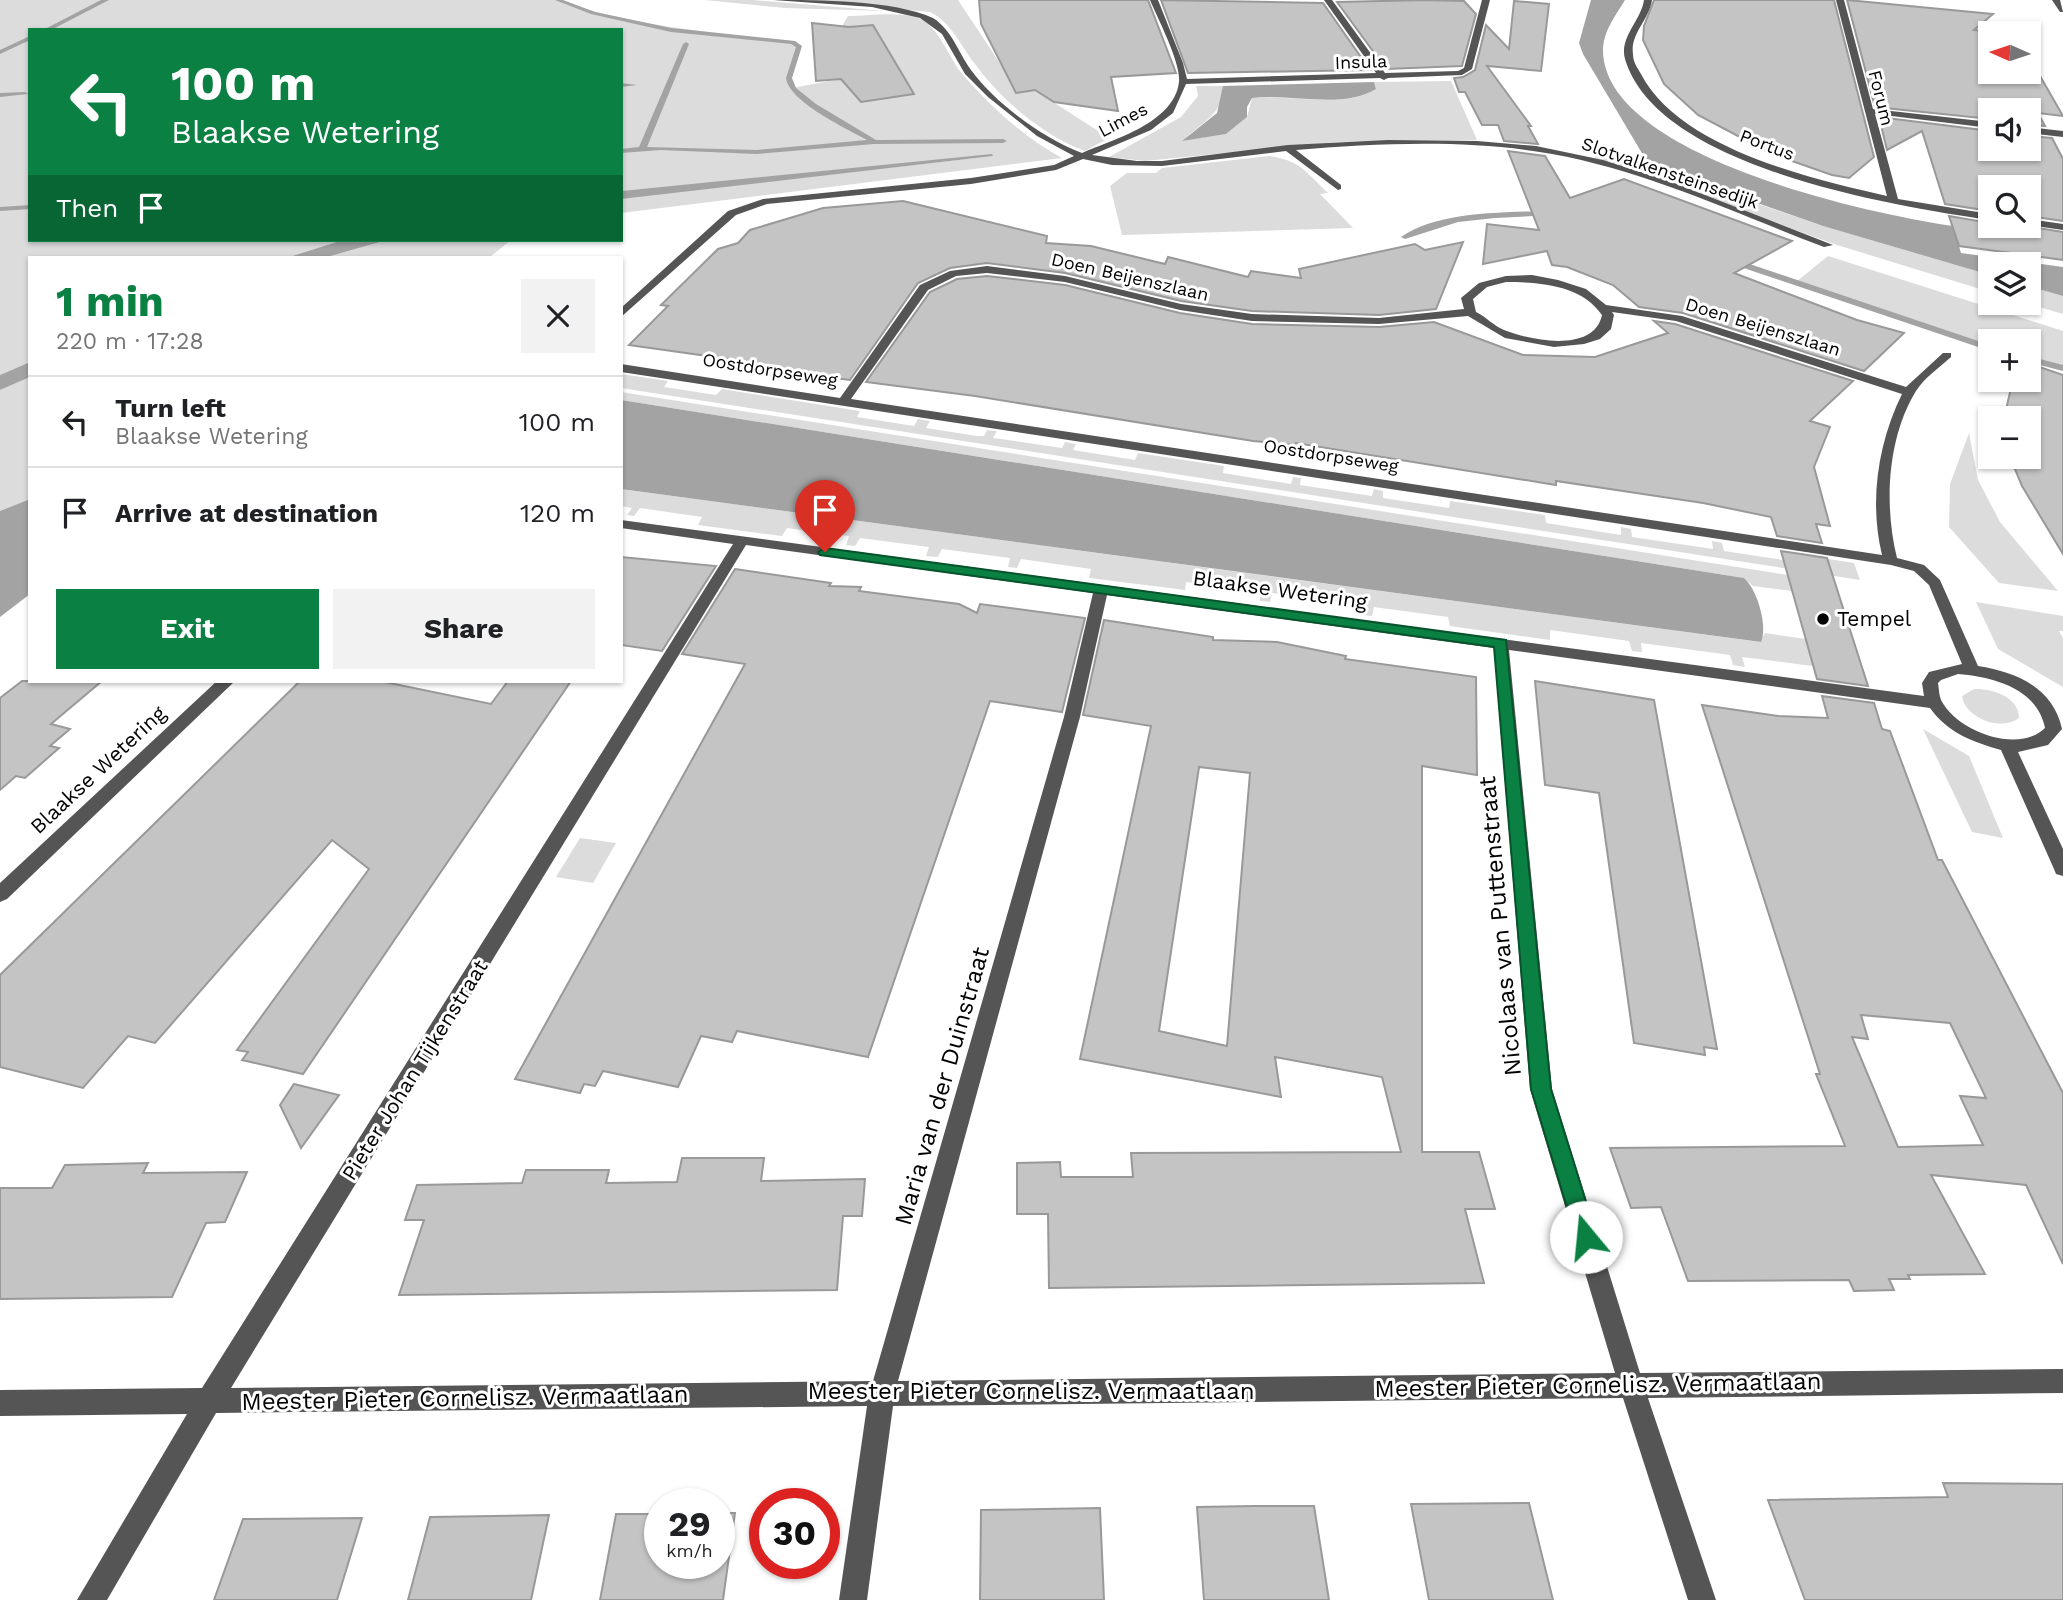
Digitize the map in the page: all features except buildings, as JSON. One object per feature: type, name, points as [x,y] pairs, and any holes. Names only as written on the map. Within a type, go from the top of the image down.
[{"type":"street","name":"Slotvalkensteinsedijk","points":[[777,0],[887,8],[924,16],[940,25],[970,74],[1036,132],[1066,150],[1085,157],[1126,164],[1163,165],[1288,148],[1447,143],[1563,153],[1615,166],[1828,245]]},
{"type":"street","points":[[1154,0],[1180,63],[1183,82]]},
{"type":"street","points":[[1328,0],[1384,78]]},
{"type":"street","name":"Insula","points":[[1183,82],[1450,74],[1468,69],[1486,0]]},
{"type":"street","name":"Portus","points":[[1647,0],[1648,6],[1628,39],[1629,59],[1640,84],[1661,107],[1696,133],[1731,150],[1849,192],[1894,203],[1978,215]]},
{"type":"street","name":"Forum","points":[[1840,0],[1894,203]]},
{"type":"street","points":[[2056,0],[2063,10]]},
{"type":"street","name":"Limes","points":[[623,312],[732,213],[766,201],[971,181],[1056,167],[1085,157],[1148,128],[1170,111],[1183,82]]},
{"type":"street","points":[[1869,111],[1978,124]]},
{"type":"street","points":[[2041,131],[2063,134]]},
{"type":"street","points":[[1288,148],[1338,187]]},
{"type":"street","points":[[2041,224],[2063,227]]},
{"type":"street","name":"Doen Beijenszlaan","points":[[844,401],[926,286],[950,274],[999,270],[1066,278],[1132,297],[1210,313],[1300,322],[1392,321],[1471,313],[1468,298],[1475,288],[1486,282],[1521,277],[1561,283],[1580,290],[1605,308],[1678,318],[1909,392]]},
{"type":"street","points":[[1471,313],[1481,322],[1502,333],[1527,340],[1566,343],[1590,338],[1605,329],[1608,321],[1605,308]]},
{"type":"street","points":[[1891,561],[1886,545],[1883,467],[1909,392],[1947,355]]},
{"type":"street","name":"Oostdorpseweg","points":[[623,368],[1891,561],[1919,568],[1935,583],[1972,669]]},
{"type":"street","name":"Blaakse Wetering","points":[[623,524],[1933,702]]},
{"type":"street","name":"Pieter Johan Tijkenstraat","points":[[92,1600],[208,1402],[742,541]]},
{"type":"street","name":"Maria van der Duinstraat","points":[[853,1600],[882,1392],[1072,717],[1101,589]]},
{"type":"street","name":"Nicolaas van Puttenstraat","points":[[1501,643],[1541,1089],[1631,1384],[1702,1600]]},
{"type":"street","points":[[1972,669],[2018,684],[2056,713],[2054,729],[2050,736],[2033,745],[2007,745],[1962,729],[1933,702],[1929,692],[1935,676],[1945,671],[1972,669]]},
{"type":"street","name":"Blaakse Wetering","points":[[0,894],[225,683]]},
{"type":"street","points":[[2007,745],[2063,869]]},
{"type":"street","name":"Meester Pieter Cornelisz. Vermaatlaan","points":[[0,1404],[882,1392],[2063,1381]]},
{"type":"shaded area","points":[[0,0],[558,0],[645,23],[793,42],[799,46],[788,80],[792,88],[835,80],[841,28],[848,16],[910,16],[926,22],[932,28],[959,69],[997,111],[1035,142],[1062,158],[623,213],[623,198],[993,156],[623,191],[623,28],[28,28],[28,242],[337,242],[292,256],[28,256],[28,363],[0,375]]},
{"type":"shaded area","points":[[705,0],[753,0],[885,11],[785,8]]},
{"type":"shaded area","points":[[806,0],[958,0],[1007,74],[1076,94],[1050,100],[1109,138],[1085,151],[1039,126],[998,91],[950,28],[930,12]]},
{"type":"shaded area","points":[[1591,0],[1625,0],[1608,29],[1603,48],[1614,86],[1645,120],[1691,149],[1746,173],[1805,193],[1863,208],[1953,226],[1961,253],[1978,255],[1978,271],[1823,226],[1649,165],[1579,43]]},
{"type":"shaded area","points":[[1451,81],[1477,140],[1337,142],[1145,161],[1109,157],[1181,117],[1198,96],[1196,86],[1223,86],[1222,96],[1216,111],[1184,140],[1226,134],[1247,117],[1252,98],[1347,99],[1376,89],[1374,82]]},
{"type":"shaded area","points":[[1374,82],[1376,89],[1347,99],[1252,98],[1247,107],[1247,117],[1226,134],[1182,141],[1217,113],[1223,86]]},
{"type":"shaded area","points":[[992,154],[993,156],[623,199],[623,191]]},
{"type":"shaded area","points":[[1614,155],[1823,226],[1978,271],[1978,288],[1837,245],[1593,157]]},
{"type":"shaded area","points":[[1269,156],[1295,164],[1308,173],[1328,193],[1320,194],[1353,228],[1122,235],[1110,186],[1127,173],[1156,173],[1162,168]]},
{"type":"shaded area","points":[[337,242],[380,242],[331,256],[292,256]]},
{"type":"shaded area","points":[[380,242],[509,242],[491,256],[331,256]]},
{"type":"shaded area","points":[[1828,256],[1978,304],[1978,315],[2013,315],[2063,331],[2063,368],[2041,362],[2041,329],[1978,329],[1978,344],[1796,282]]},
{"type":"shaded area","points":[[2041,264],[2063,267],[2063,296],[2041,290]]},
{"type":"shaded area","points":[[2041,290],[2063,296],[2063,314],[2041,308]]},
{"type":"shaded area","points":[[28,363],[28,378],[0,390],[0,375]]},
{"type":"shaded area","points":[[623,374],[668,381],[664,387],[716,395],[722,389],[860,411],[857,417],[914,426],[918,419],[930,421],[926,428],[977,436],[984,436],[987,430],[997,431],[993,438],[1062,448],[1065,442],[1076,444],[1073,450],[1135,460],[1138,453],[1224,466],[1223,473],[1291,484],[1293,477],[1301,478],[1300,485],[1372,496],[1374,489],[1383,491],[1383,498],[1449,508],[1450,501],[1545,515],[1546,523],[1621,535],[1621,527],[1631,529],[1632,537],[1713,549],[1712,541],[1722,543],[1724,551],[1797,562],[1796,554],[1854,563],[1860,580],[623,388]]},
{"type":"shaded area","points":[[28,378],[28,500],[0,511],[0,390]]},
{"type":"shaded area","points":[[623,392],[1788,575],[1793,591],[1753,586],[1744,578],[623,400]]},
{"type":"shaded area","points":[[623,400],[1744,578],[1753,590],[1760,608],[1763,627],[1761,642],[623,489]]},
{"type":"shaded area","points":[[1969,433],[1978,480],[2000,522],[2058,591],[1999,583],[1949,527],[1950,484]]},
{"type":"shaded area","points":[[623,489],[1760,642],[1765,633],[1806,639],[1810,655],[1861,663],[1868,683],[1824,677],[1820,667],[1742,657],[1745,667],[1733,665],[1730,655],[1641,643],[1642,652],[1632,651],[1629,641],[1550,630],[1550,640],[1450,626],[1448,617],[1374,607],[1372,616],[1356,614],[1355,604],[1272,593],[1270,602],[1260,601],[1260,592],[1186,582],[1185,590],[1089,578],[1091,569],[1021,559],[1017,568],[1008,567],[1010,558],[942,549],[938,557],[926,556],[929,547],[860,538],[855,546],[846,545],[849,536],[787,528],[782,536],[698,525],[702,517],[640,508],[634,516],[627,515],[632,508],[623,506]]},
{"type":"shaded area","points":[[28,500],[28,596],[0,617],[0,511]]},
{"type":"shaded area","points":[[1976,602],[2063,616],[2063,631],[2059,631],[2063,638],[2063,687],[1998,649]]},
{"type":"shaded area","points":[[1974,689],[1989,690],[2010,699],[2015,704],[2019,718],[2003,724],[1977,716],[1970,711],[1962,696]]},
{"type":"shaded area","points":[[1923,729],[1969,756],[2003,838],[1972,832]]},
{"type":"shaded area","points":[[580,838],[616,843],[593,883],[556,877]]},
{"type":"waterway","points":[[50,28],[106,0]]},
{"type":"waterway","points":[[558,0],[593,13],[671,30],[793,42],[799,46],[789,78],[793,89],[813,106],[874,142]]},
{"type":"waterway","points":[[0,52],[28,39]]},
{"type":"waterway","points":[[642,149],[686,44]]},
{"type":"waterway","points":[[623,85],[634,85]]},
{"type":"waterway","points":[[0,95],[25,94]]},
{"type":"waterway","points":[[874,142],[1003,141]]},
{"type":"waterway","points":[[623,151],[661,148],[757,152],[874,142]]},
{"type":"waterway","points":[[0,209],[28,207]]},
{"type":"waterway","points":[[1405,237],[1458,220],[1495,215],[1551,213]]},
{"type":"waterway","points":[[1729,260],[1978,344]]},
{"type":"waterway","points":[[2041,362],[2063,368]]},
{"type":"place","name":"Tempel","points":[[1823,619]]},
{"type":"route","points":[[825,552],[1501,643],[1541,1089],[1586,1237]]}]
